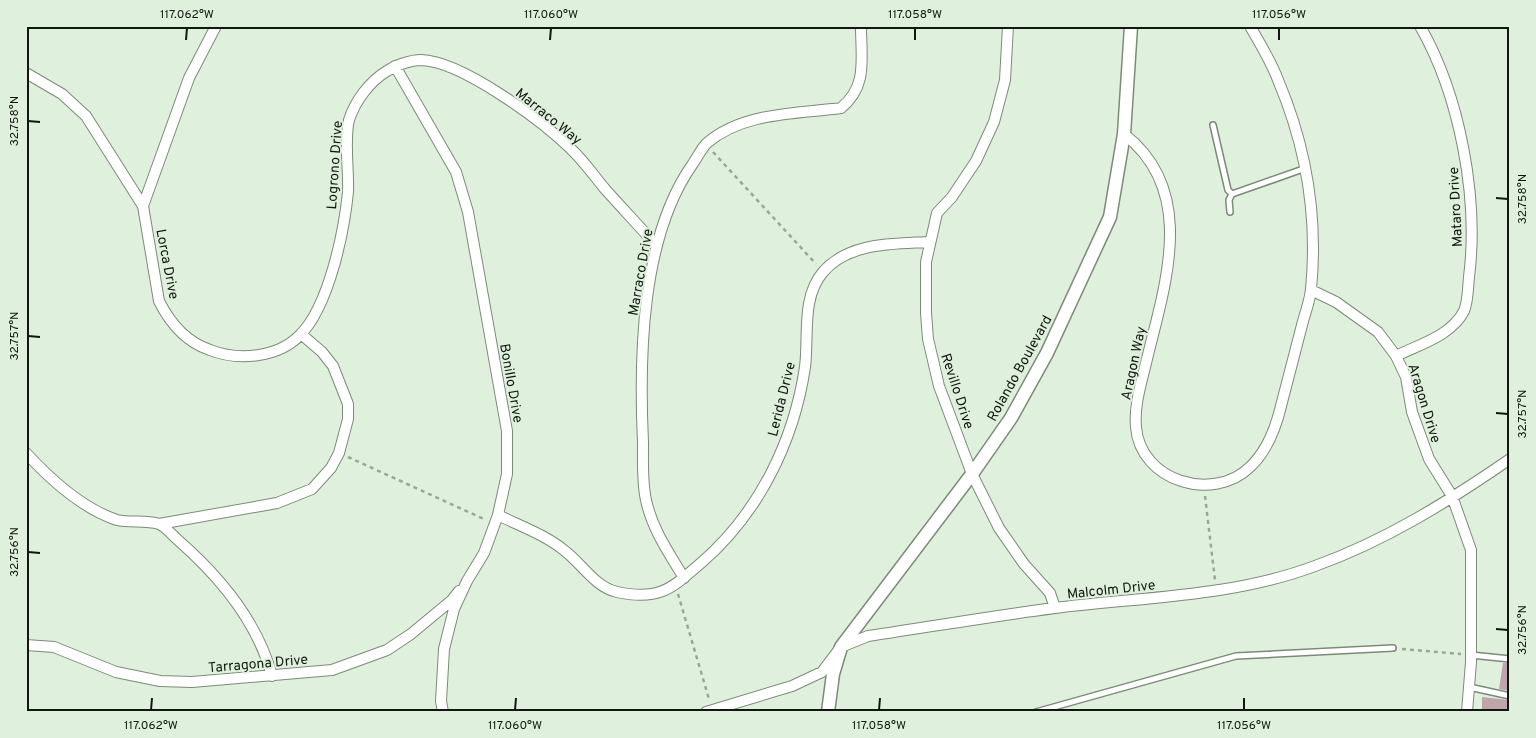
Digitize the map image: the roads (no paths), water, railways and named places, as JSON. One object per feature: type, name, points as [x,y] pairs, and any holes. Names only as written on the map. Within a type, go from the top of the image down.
[{"type":"street","points":[[143,206],[189,78],[216,26]]},
{"type":"street","name":"Marraco Drive","points":[[684,578],[652,524],[645,498],[640,398],[644,328],[656,245],[666,211],[678,184],[706,144],[725,130],[749,119],[840,108],[857,92],[860,80],[861,26]]},
{"type":"street","name":"Revillo Drive","points":[[1008,26],[1005,80],[994,122],[976,161],[956,191],[937,213],[929,242],[925,287],[931,354],[946,408],[972,474],[999,528],[1024,564],[1050,593],[1055,608]]},
{"type":"street","name":"Rolando Boulevard","points":[[828,712],[832,674],[841,647],[972,474],[1011,418],[1047,353],[1110,217],[1124,134],[1131,26]]},
{"type":"street","points":[[1250,26],[1278,79],[1306,168],[1312,222],[1312,290]]},
{"type":"street","name":"Mataro Drive","points":[[1396,356],[1447,333],[1465,310],[1472,244],[1464,144],[1451,96],[1420,26]]},
{"type":"street","name":"Marraco Way","points":[[394,66],[419,60],[432,61],[481,82],[524,111],[572,150],[656,245]]},
{"type":"street","name":"Logrono Drive","points":[[301,334],[321,302],[341,238],[348,192],[349,122],[358,100],[377,76],[394,66]]},
{"type":"street","name":"Bonillo Drive","points":[[394,66],[402,76],[456,172],[468,212],[507,430],[507,474],[497,519],[484,553],[467,580],[454,609],[444,648],[441,701],[443,712]]},
{"type":"street","name":"Lorca Drive","points":[[26,73],[62,94],[86,116],[143,206],[159,301],[171,322],[188,339],[215,352],[245,356],[269,352],[301,334]]},
{"type":"street","name":"Aragon Way","points":[[1124,134],[1136,143],[1153,165],[1164,189],[1172,229],[1170,264],[1138,396],[1136,427],[1145,452],[1163,472],[1182,482],[1204,486],[1221,483],[1248,470],[1264,452],[1280,411],[1312,290]]},
{"type":"street","name":"Lerida Drive","points":[[497,519],[546,538],[564,550],[596,582],[615,592],[643,596],[662,592],[675,584],[714,552],[739,523],[763,489],[789,436],[805,366],[808,312],[816,283],[823,272],[838,258],[859,249],[887,244],[929,242]]},
{"type":"street","name":"Aragon Drive","points":[[1312,290],[1336,302],[1378,332],[1396,356],[1406,377],[1412,412],[1429,459],[1452,496],[1472,550],[1471,655],[1467,712]]},
{"type":"street","points":[[26,453],[40,468],[76,498],[117,520],[159,524],[286,499],[312,489],[331,468],[340,453],[348,419],[348,404],[333,366],[322,352],[301,334]]},
{"type":"street","name":"Malcolm Drive","points":[[841,647],[868,636],[1055,608],[1216,591],[1254,584],[1315,567],[1399,530],[1510,459]]},
{"type":"street","points":[[159,524],[199,558],[234,600],[265,651],[272,676]]},
{"type":"street","name":"Tarragona Drive","points":[[26,645],[54,647],[116,672],[160,681],[192,682],[332,670],[387,650],[411,634],[452,600],[467,580]]},
{"type":"street","points":[[709,711],[792,686],[822,672],[841,647]]},
{"type":"lane","points":[[1213,125],[1228,190],[1232,194]]},
{"type":"lane","points":[[1230,212],[1229,200],[1232,194],[1306,168]]},
{"type":"lane","points":[[1036,712],[1236,656],[1393,648]]},
{"type":"lane","points":[[1471,655],[1510,659]]},
{"type":"lane","points":[[1469,687],[1510,696]]}]
